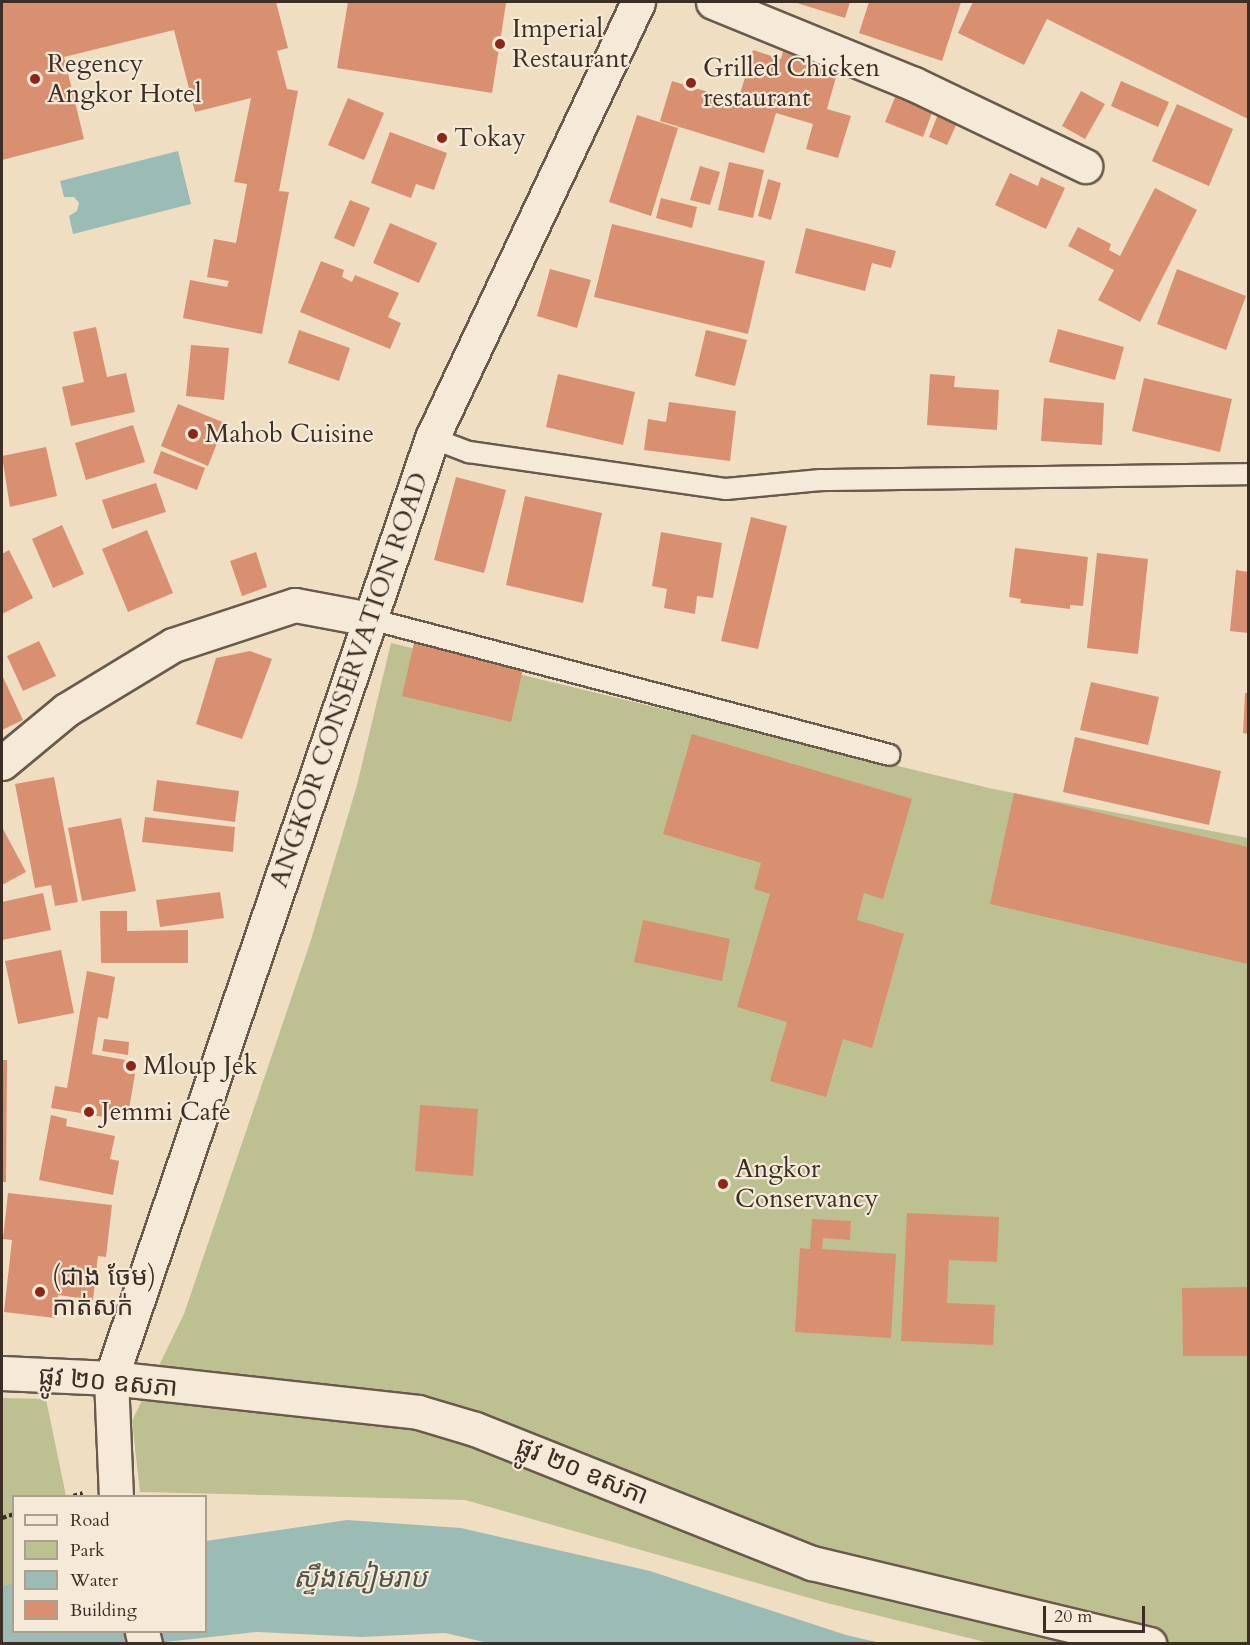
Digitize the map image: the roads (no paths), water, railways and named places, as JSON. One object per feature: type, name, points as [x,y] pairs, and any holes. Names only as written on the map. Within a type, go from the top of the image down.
[{"type":"street","name":"ANGKOR CONSERVATION ROAD","points":[[111,1378],[432,438],[638,2]]},
{"type":"street","points":[[713,2],[914,84],[1085,166]]},
{"type":"street","points":[[2,763],[66,710],[173,645],[295,605],[370,619]]},
{"type":"street","name":"ផ្លូវ ២០ ឧសភា","points":[[2,1373],[111,1378],[418,1412],[475,1429],[812,1563],[1149,1644]]},
{"type":"street","points":[[111,1378],[116,1495]]},
{"type":"lane","points":[[432,438],[469,452],[726,489],[821,480],[1248,474]]},
{"type":"lane","points":[[370,619],[890,755]]},
{"type":"water","points":[[178,151],[191,204],[73,234],[69,216],[77,211],[79,203],[74,197],[64,197],[60,181]]},
{"type":"water","name":"ស្ទឹងសៀមរាប","points":[[347,1520],[461,1528],[650,1571],[846,1635],[881,1643],[493,1644],[445,1633],[362,1637],[257,1632],[147,1644],[2,1643],[2,1587],[12,1582],[12,1633],[207,1633],[207,1541]]},
{"type":"place","name":"Imperial Restaurant","points":[[500,44]]},
{"type":"place","name":"Regency Angkor Hotel","points":[[35,79]]},
{"type":"place","name":"Grilled Chicken restaurant","points":[[691,83]]},
{"type":"place","name":"Tokay","points":[[442,138]]},
{"type":"place","name":"Mahob Cuisine","points":[[193,434]]},
{"type":"place","name":"Mloup Jek","points":[[131,1066]]},
{"type":"place","name":"Jemmi Cafe","points":[[89,1112]]},
{"type":"place","name":"Angkor Conservancy","points":[[723,1184]]},
{"type":"place","name":"(ជាង ចែម) កាត់សក់","points":[[40,1292]]}]
